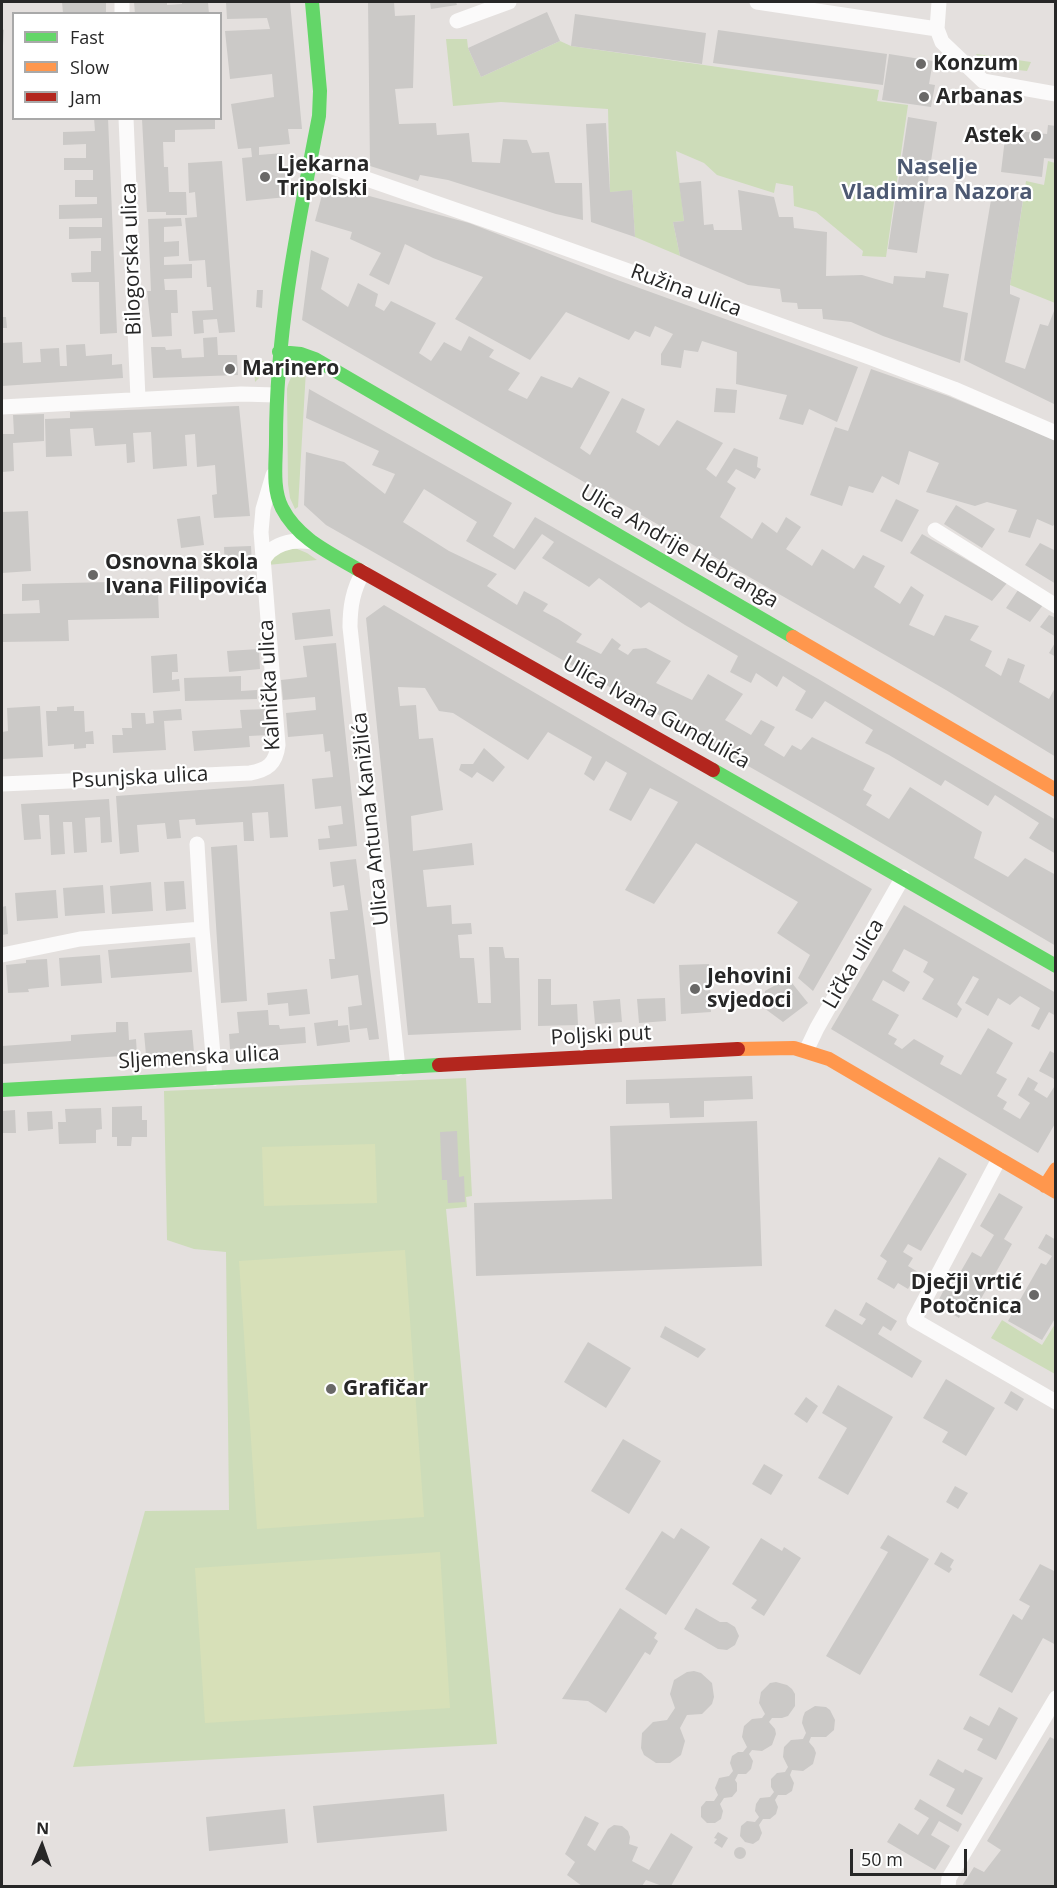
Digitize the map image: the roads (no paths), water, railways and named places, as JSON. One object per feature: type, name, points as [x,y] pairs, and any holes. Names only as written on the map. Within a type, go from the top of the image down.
[{"type":"street","points":[[312,2],[320,116],[312,160]]},
{"type":"street","points":[[456,21],[509,2]]},
{"type":"street","points":[[757,2],[937,29]]},
{"type":"street","points":[[939,2],[937,29],[942,42],[983,81],[1056,94]]},
{"type":"street","name":"Bilogorska ulica","points":[[126,120],[138,399]]},
{"type":"street","name":"Kalnička ulica","points":[[274,761],[278,745],[262,562],[261,523],[275,466],[279,352],[288,280],[312,160]]},
{"type":"street","name":"Ružina ulica","points":[[312,160],[868,357],[954,389],[1056,433]]},
{"type":"street","name":"Ulica Andrije Hebranga","points":[[279,352],[301,354],[315,359],[1056,790]]},
{"type":"street","points":[[2,407],[241,394],[276,395]]},
{"type":"street","name":"Ulica Ivana Gundulića","points":[[275,466],[276,489],[283,513],[296,531],[312,542],[1056,966]]},
{"type":"street","points":[[935,531],[1056,606]]},
{"type":"street","points":[[262,562],[269,552],[281,545],[297,541],[312,542]]},
{"type":"street","name":"Ulica Antuna Kanižlića","points":[[363,572],[351,601],[350,627],[398,1068]]},
{"type":"street","name":"Psunjska ulica","points":[[2,784],[250,773],[267,769],[274,761]]},
{"type":"street","points":[[197,844],[215,1078]]},
{"type":"street","name":"Lička ulica","points":[[806,1051],[903,877]]},
{"type":"street","points":[[2,955],[80,939],[202,929]]},
{"type":"street","name":"Poljski put","points":[[398,1068],[766,1047],[794,1048],[829,1059],[1050,1189]]},
{"type":"street","name":"Sljemenska ulica","points":[[2,1090],[398,1068]]},
{"type":"street","points":[[999,1159],[914,1320],[1056,1402]]},
{"type":"street","points":[[1050,1189],[1056,1169]]},
{"type":"street","points":[[948,1887],[949,1878],[1054,1703]]},
{"type":"place","name":"Konzum","points":[[921,64]]},
{"type":"place","name":"Arbanas","points":[[924,97]]},
{"type":"place","name":"Astek","points":[[1036,136]]},
{"type":"place","name":"Ljekarna Tripolski","points":[[265,177]]},
{"type":"place","name":"Marinero","points":[[230,369]]},
{"type":"place","name":"Osnovna škola Ivana Filipovića","points":[[93,575]]},
{"type":"place","name":"Jehovini svjedoci","points":[[695,989]]},
{"type":"place","name":"Dječji vrtić Potočnica","points":[[1034,1295]]},
{"type":"place","name":"Grafičar","points":[[331,1389]]},
{"type":"district","name":"Naselje Vladimira Nazora","points":[[937,180]]}]
